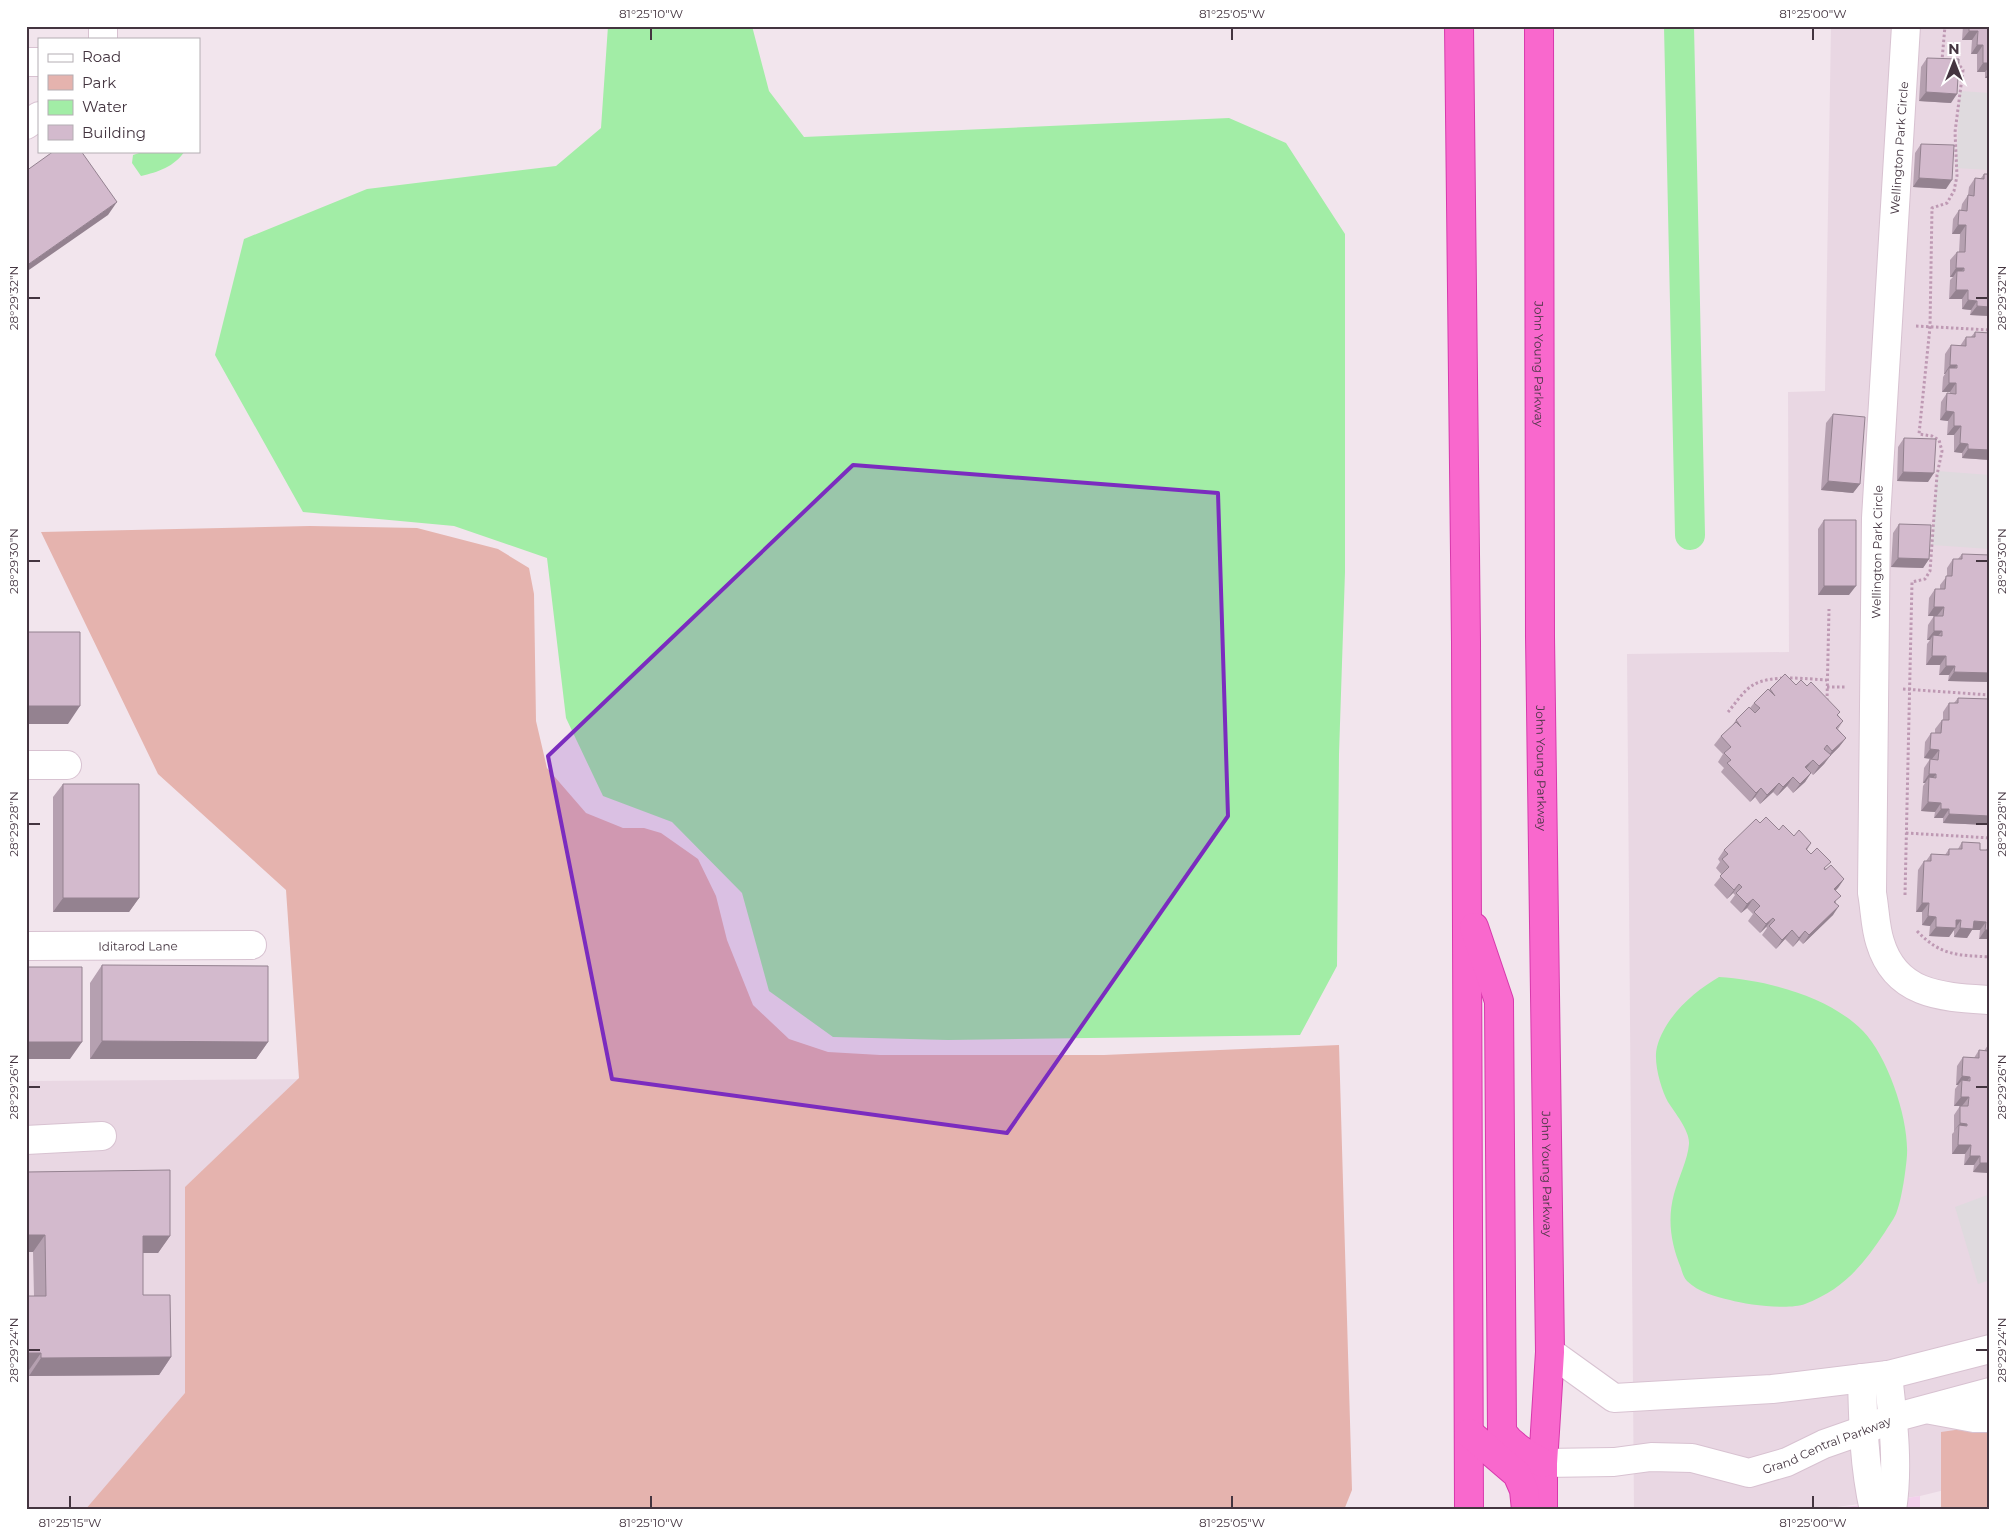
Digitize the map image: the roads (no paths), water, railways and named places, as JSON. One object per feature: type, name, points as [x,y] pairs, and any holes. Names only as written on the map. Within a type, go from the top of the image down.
[{"type":"highway","points":[[1459,26],[1466,642],[1469,1510]]},
{"type":"highway","name":"John Young Parkway","points":[[1539,26],[1540,637],[1550,1352],[1543,1463],[1543,1510]]},
{"type":"highway","points":[[1466,906],[1499,1000],[1502,1432],[1509,1442],[1519,1450],[1543,1463]]},
{"type":"highway","points":[[1469,1433],[1516,1474],[1524,1490],[1526,1510]]},
{"type":"street","name":"Wellington Park Circle","points":[[1906,26],[1876,518],[1872,893],[1880,943],[1896,974],[1916,988],[1946,997],[1990,1000]]},
{"type":"street","points":[[26,125],[38,117]]},
{"type":"street","points":[[26,765],[67,765]]},
{"type":"street","name":"Iditarod Lane","points":[[26,946],[252,945]]},
{"type":"street","points":[[26,1140],[102,1136]]},
{"type":"street","points":[[1550,1352],[1614,1398],[1772,1389],[1875,1376],[1990,1349]]},
{"type":"street","points":[[1875,1376],[1892,1418],[1896,1485],[1892,1510]]},
{"type":"street","points":[[1874,1510],[1870,1493],[1864,1430],[1875,1376]]},
{"type":"street","name":"Grand Central Parkway","points":[[1543,1463],[1692,1458],[1749,1473],[1787,1462],[1824,1444],[1892,1418],[1990,1392]]},
{"type":"street","points":[[1922,1409],[1974,1418],[1990,1418]]},
{"type":"water","points":[[608,26],[752,26],[769,91],[804,137],[1229,118],[1286,143],[1345,234],[1345,572],[1339,754],[1337,966],[1300,1035],[948,1040],[833,1037],[769,991],[742,893],[672,822],[603,796],[566,718],[547,558],[454,526],[303,512],[215,355],[244,239],[367,189],[556,166],[601,128]]},
{"type":"water","points":[[142,152],[184,152],[181,157],[165,168],[141,176],[132,163],[133,155]]},
{"type":"water","points":[[1719,977],[1757,982],[1796,992],[1833,1008],[1849,1019],[1863,1031],[1881,1056],[1901,1107],[1907,1140],[1907,1155],[1902,1191],[1895,1216],[1869,1255],[1851,1275],[1831,1291],[1798,1306],[1779,1307],[1737,1302],[1696,1288],[1686,1280],[1675,1250],[1671,1232],[1672,1204],[1687,1156],[1689,1139],[1685,1128],[1668,1102],[1663,1090],[1658,1075],[1656,1053],[1666,1026],[1681,1006],[1699,990]]},
{"type":"waterway","points":[[1679,26],[1690,535]]}]
